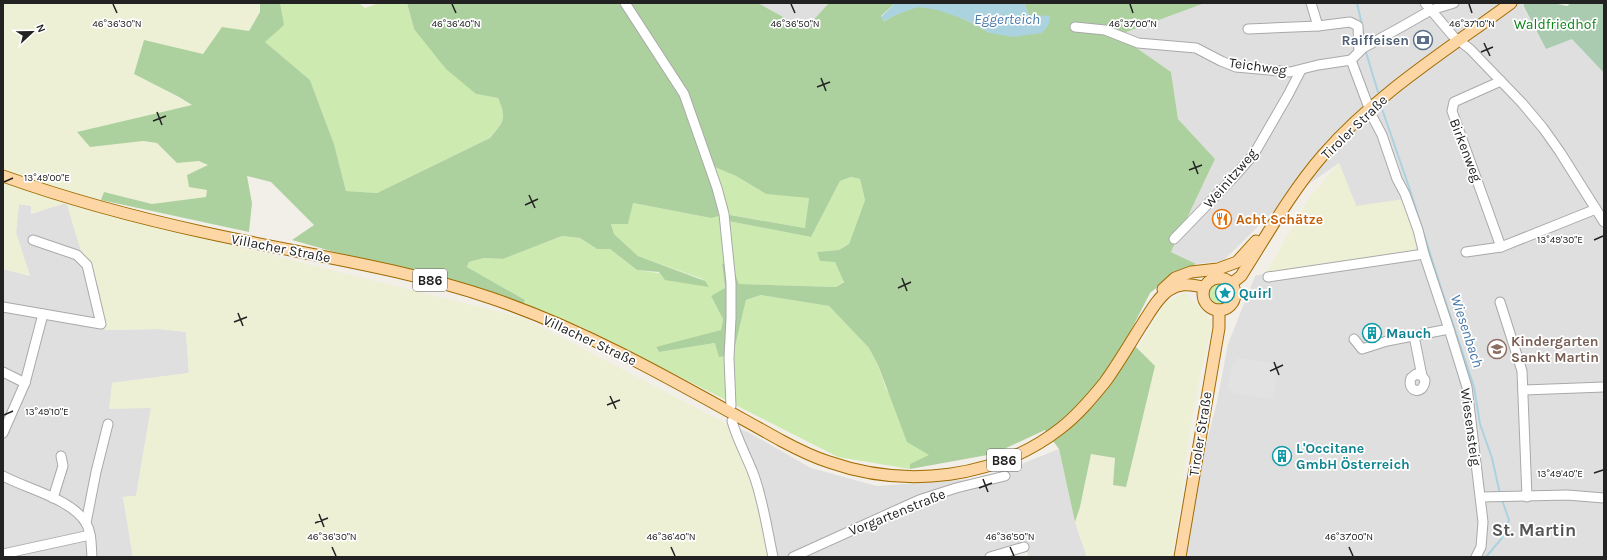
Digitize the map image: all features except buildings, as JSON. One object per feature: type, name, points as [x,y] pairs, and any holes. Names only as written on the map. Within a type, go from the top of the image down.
[{"type":"main road","name":"Tiroler Straße","points":[[1231,284],[1241,276],[1283,209],[1323,155],[1370,109],[1412,75],[1512,3]]},
{"type":"main road","name":"Villacher Straße","points":[[3,176],[73,199],[147,220],[375,267],[437,282],[491,298],[530,313],[620,353],[782,441],[807,453],[829,462],[872,473],[926,477],[949,474],[985,467],[1022,453],[1056,432],[1075,416],[1106,380],[1150,311]]},
{"type":"main road","name":"B86","points":[[1150,311],[1148,306],[1154,296],[1175,278],[1191,272],[1218,269],[1237,262],[1262,234],[1269,231]]},
{"type":"main road","points":[[1216,278],[1224,278],[1231,284],[1235,292],[1234,299],[1229,306],[1220,310],[1210,308],[1204,302],[1202,297],[1204,287],[1207,282],[1216,278]]},
{"type":"main road","name":"B86","points":[[1150,311],[1168,291],[1177,286],[1188,284],[1204,287]]},
{"type":"main road","name":"Tiroler Straße","points":[[1180,557],[1219,328],[1220,310]]},
{"type":"street","points":[[625,3],[684,94],[717,188],[724,214],[731,283],[729,358],[731,406]]},
{"type":"street","points":[[1312,3],[1318,26]]},
{"type":"street","points":[[1351,60],[1363,48],[1428,7],[1454,3]]},
{"type":"street","points":[[1428,7],[1453,36],[1470,49],[1502,81],[1543,128],[1604,222]]},
{"type":"street","points":[[1248,29],[1318,26],[1350,22],[1358,26],[1363,48]]},
{"type":"street","name":"Teichweg","points":[[1075,27],[1106,30],[1138,42],[1196,48],[1236,67],[1290,72],[1318,65],[1351,60]]},
{"type":"street","name":"Wiesensteig","points":[[1351,60],[1382,135],[1397,180],[1413,216],[1424,254],[1450,329],[1467,387],[1483,522],[1481,547],[1476,557]]},
{"type":"street","name":"Weinitzweg","points":[[1174,240],[1254,154],[1301,70]]},
{"type":"street","name":"Birkenweg","points":[[1501,247],[1452,112],[1454,102],[1502,81]]},
{"type":"street","points":[[1466,252],[1501,247],[1596,209]]},
{"type":"street","points":[[3,307],[101,324],[87,265],[77,255],[33,240]]},
{"type":"street","points":[[1268,277],[1424,254]]},
{"type":"street","points":[[1500,302],[1522,371],[1527,497]]},
{"type":"street","points":[[3,433],[25,383],[43,314]]},
{"type":"street","points":[[1354,340],[1362,349],[1387,341],[1450,329]]},
{"type":"street","points":[[1414,336],[1422,376]]},
{"type":"street","points":[[3,372],[25,383]]},
{"type":"street","points":[[1523,390],[1604,386]]},
{"type":"street","points":[[732,421],[735,433],[753,473],[764,512],[773,557]]},
{"type":"street","points":[[86,523],[96,472],[108,424]]},
{"type":"street","points":[[53,498],[63,466],[61,456]]},
{"type":"street","name":"Vorgartenstraße","points":[[793,557],[919,500],[956,488],[1005,476]]},
{"type":"street","points":[[5,481],[53,498],[72,508],[86,523],[90,535],[92,557]]},
{"type":"street","points":[[1480,497],[1567,496],[1604,498]]},
{"type":"street","points":[[3,554],[90,535]]},
{"type":"street","points":[[990,557],[1024,547]]},
{"type":"shaded area","points":[[758,3],[829,3],[805,29]]},
{"type":"shaded area","points":[[1205,3],[1521,3],[1546,49],[1572,38],[1604,73],[1604,557],[1177,557],[1217,402],[1228,344],[1255,276],[1266,273],[1415,252],[1356,206],[1339,163],[1284,201],[1223,261],[1196,264],[1171,252],[1215,159],[1178,119],[1171,72],[1118,35]]},
{"type":"shaded area","points":[[19,204],[31,206],[31,214],[62,204],[67,204],[81,251],[90,261],[99,288],[105,330],[160,329],[186,332],[189,373],[112,383],[151,408],[136,496],[123,497],[133,557],[3,557],[3,269],[30,276],[16,233]]},
{"type":"shaded area","points":[[1237,358],[1275,363],[1273,370],[1277,371],[1273,398],[1268,397],[1268,399],[1236,394],[1231,392],[1231,389],[1227,388],[1233,363],[1236,364]]},
{"type":"shaded area","points":[[729,425],[748,432],[811,468],[877,486],[986,478],[1059,449],[1075,522],[1087,557],[1028,557],[1027,550],[1002,557],[768,557],[762,518]]},
{"type":"green space","points":[[3,3],[260,3],[260,12],[249,31],[222,27],[203,54],[135,74],[192,105],[77,133],[157,143],[177,163],[199,161],[208,165],[187,175],[207,190],[206,197],[152,204],[105,192],[101,200],[68,192],[62,204],[31,214],[31,206],[19,204],[16,233],[30,276],[3,269]]},
{"type":"green space","points":[[260,3],[280,3],[284,25],[265,42],[310,80],[334,144],[346,191],[377,193],[490,138],[503,120],[503,111],[498,98],[476,94],[446,69],[414,29],[407,3],[758,3],[805,29],[829,3],[895,3],[881,16],[884,21],[909,9],[927,7],[956,15],[990,33],[1029,15],[1024,3],[1205,3],[1118,35],[1171,72],[1178,119],[1215,159],[1171,252],[1196,264],[1172,275],[1150,293],[1127,338],[1155,366],[1126,487],[1113,485],[1115,458],[1091,454],[1080,507],[1075,522],[1059,449],[1045,430],[993,454],[910,469],[910,464],[929,455],[907,442],[878,365],[869,348],[829,306],[761,295],[746,300],[733,355],[719,357],[715,343],[659,352],[656,347],[721,330],[723,319],[711,296],[725,288],[722,264],[731,262],[739,284],[836,287],[844,282],[835,262],[820,261],[817,252],[839,250],[849,244],[865,200],[860,179],[851,177],[840,181],[811,237],[728,221],[730,215],[805,228],[809,198],[766,194],[736,176],[715,167],[719,216],[711,218],[633,203],[628,224],[611,224],[614,234],[638,256],[705,281],[709,287],[665,280],[659,272],[637,270],[610,249],[597,249],[580,238],[562,236],[503,259],[484,258],[469,262],[467,267],[525,300],[523,305],[292,240],[314,225],[271,182],[247,176],[252,203],[249,232],[101,200],[104,192],[152,204],[206,197],[207,190],[189,187],[187,175],[208,165],[199,161],[177,163],[157,143],[143,141],[90,147],[77,132],[192,105],[134,74],[144,40],[203,54],[222,27],[249,31],[260,12]]},
{"type":"green space","points":[[280,3],[359,3],[365,8],[379,3],[407,3],[414,29],[476,94],[498,98],[503,111],[503,119],[501,123],[490,138],[377,193],[346,191],[334,144],[310,80],[265,42],[283,25]]},
{"type":"green space","name":"Waldfriedhof","points":[[1526,3],[1553,3],[1567,6],[1571,3],[1604,3],[1604,73],[1572,39],[1546,49],[1523,5]]},
{"type":"green space","points":[[1339,163],[1356,206],[1404,199],[1418,244],[1415,252],[1266,273],[1309,198]]},
{"type":"green space","points":[[715,166],[736,176],[766,194],[809,197],[806,228],[730,215],[728,221],[811,237],[840,181],[851,177],[860,179],[865,200],[849,244],[839,250],[817,252],[835,262],[844,281],[836,287],[739,284],[731,262],[722,264],[725,289],[711,296],[723,319],[721,330],[656,348],[659,352],[715,343],[733,355],[746,300],[761,295],[829,306],[869,348],[878,365],[886,389],[930,456],[910,464],[910,469],[838,457],[584,328],[523,305],[525,300],[467,267],[469,262],[484,258],[503,259],[562,236],[580,238],[597,249],[610,249],[637,270],[705,280],[638,256],[614,234],[611,224],[633,203],[711,218]]},
{"type":"green space","points":[[67,204],[524,318],[729,425],[750,476],[762,518],[768,557],[133,557],[123,497],[136,496],[151,408],[109,409],[112,383],[189,373],[186,332],[160,329],[105,330],[99,288],[90,261],[81,251]]},
{"type":"green space","points":[[1218,281],[1227,285],[1231,294],[1227,303],[1218,307],[1209,303],[1205,294],[1209,285]]},
{"type":"green space","points":[[1185,292],[1208,316],[1212,326],[1201,371],[1190,431],[1173,557],[1087,557],[1075,522],[1080,507],[1091,454],[1115,458],[1155,366],[1138,348],[1164,304]]},
{"type":"water","name":"Eggerteich","points":[[895,3],[1024,3],[1029,15],[1050,16],[1049,24],[1042,33],[1013,37],[990,33],[966,20],[938,10],[918,7],[884,21],[881,17]]},
{"type":"waterway","name":"Wiesenbach","points":[[1357,3],[1362,25]]},
{"type":"waterway","name":"Wiesenbach","points":[[1363,30],[1364,43]]},
{"type":"waterway","name":"Wiesenbach","points":[[1365,49],[1378,92]]},
{"type":"waterway","name":"Wiesenbach","points":[[1382,109],[1474,387],[1480,424],[1492,458],[1500,494]]},
{"type":"waterway","name":"Wiesenbach","points":[[1486,557],[1502,538],[1509,520],[1502,500]]},
{"type":"place","name":"Raiffeisen","points":[[1423,40]]},
{"type":"place","name":"Acht Schätze","points":[[1222,219]]},
{"type":"place","name":"Quirl","points":[[1225,293]]},
{"type":"place","name":"Mauch","points":[[1372,333]]},
{"type":"place","name":"Kindergarten Sankt Martin","points":[[1497,349]]},
{"type":"place","name":"L'Occitane GmbH Österreich","points":[[1282,456]]},
{"type":"district","name":"St. Martin","points":[[1534,530]]}]
